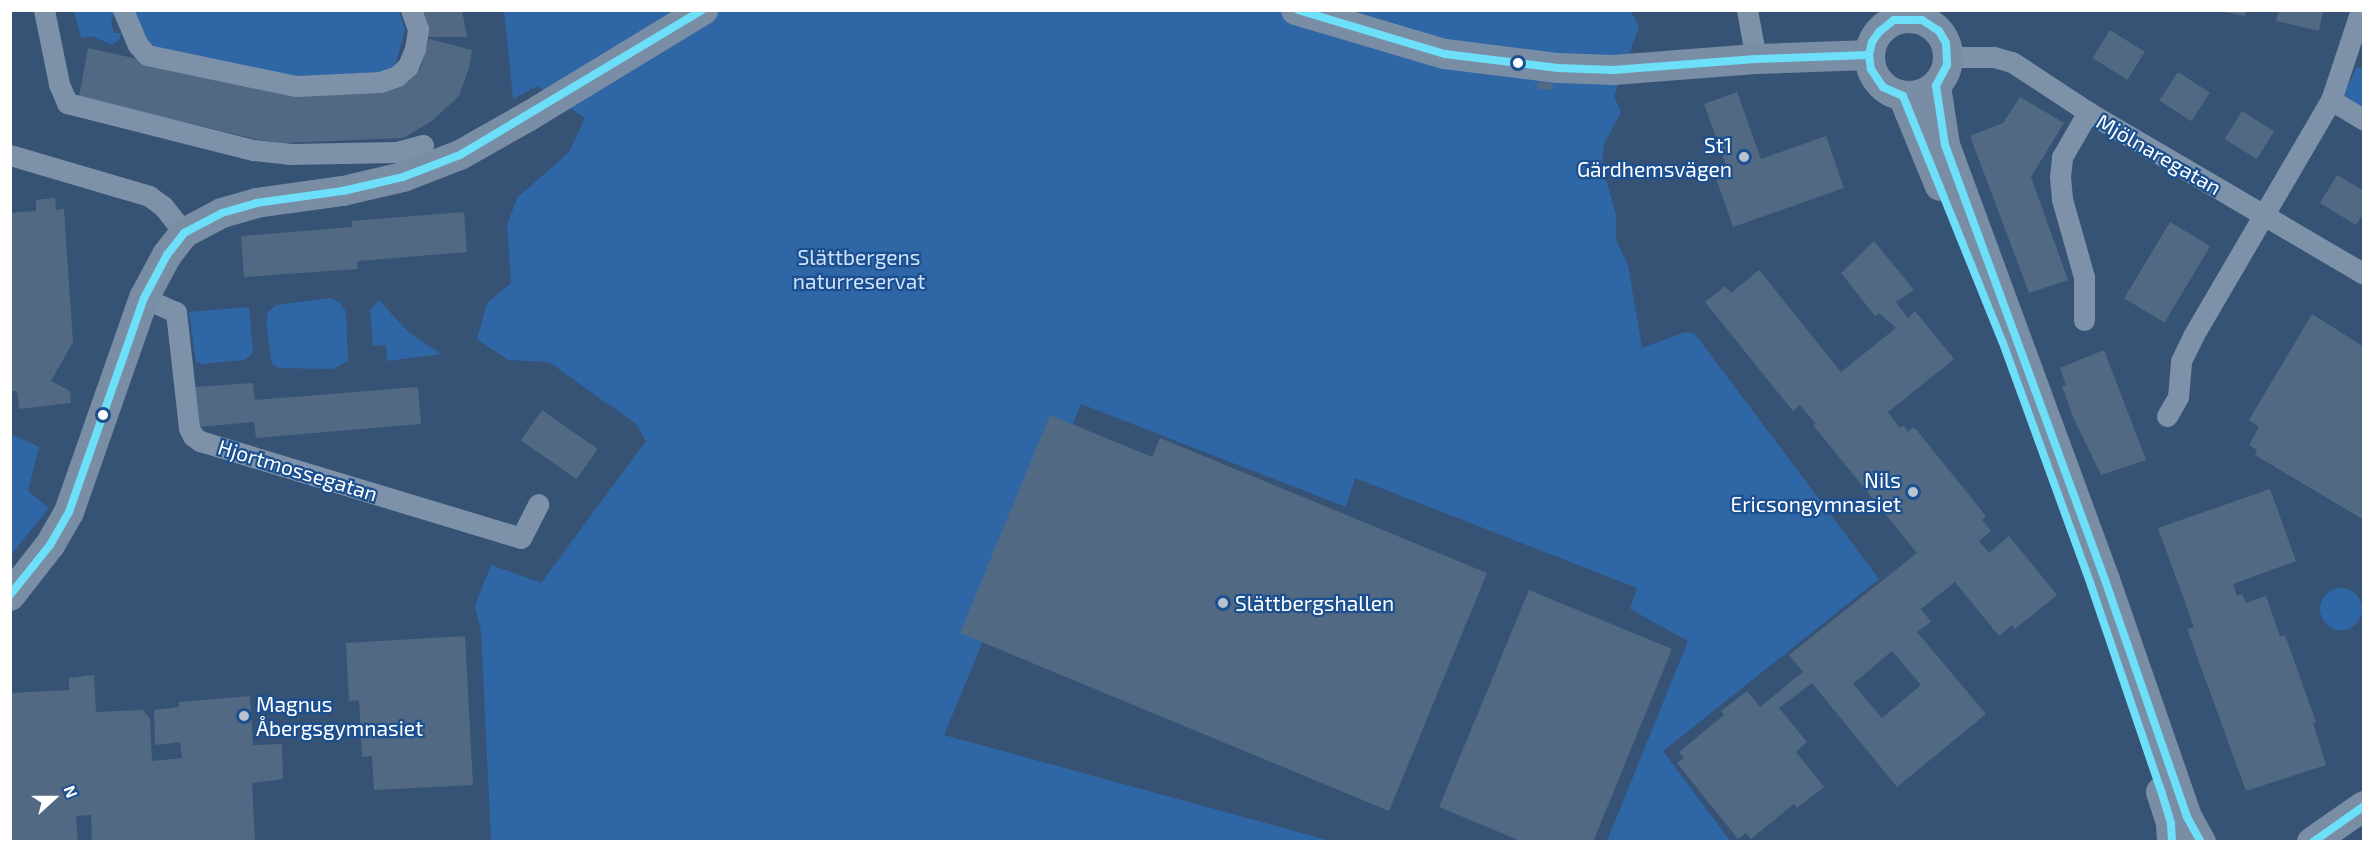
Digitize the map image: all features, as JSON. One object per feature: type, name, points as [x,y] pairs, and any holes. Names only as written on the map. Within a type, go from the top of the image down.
[{"type":"main road","points":[[10,596],[50,545],[69,512],[144,298],[167,255],[184,233],[222,213],[256,203],[343,191],[403,177],[460,154],[529,116],[703,10]]},
{"type":"main road","points":[[1296,10],[1445,54],[1539,66],[1613,70],[1756,59],[1869,55]]},
{"type":"main road","points":[[1888,17],[1926,17],[1943,37],[1948,57],[1945,73],[1936,86],[1921,95],[1903,96],[1889,92],[1878,82],[1871,69],[1869,55],[1875,37],[1888,17]]},
{"type":"main road","points":[[1936,86],[1945,145],[2105,580],[2187,817],[2201,842]]},
{"type":"main road","points":[[1903,96],[2002,341],[2091,585],[2160,788],[2170,823],[2172,842]]},
{"type":"main road","points":[[2312,842],[2364,806]]},
{"type":"street","points":[[44,10],[59,84],[68,104],[253,150],[289,154],[397,152],[423,145]]},
{"type":"street","points":[[123,10],[138,45],[147,55],[296,86],[380,82],[397,76],[408,66],[415,49],[418,29],[411,10]]},
{"type":"street","points":[[1748,10],[1756,59]]},
{"type":"street","points":[[2167,416],[2178,397],[2181,361],[2193,336],[2331,100],[2361,10]]},
{"type":"street","name":"Mjölnaregatan","points":[[1948,57],[1994,57],[2012,62],[2088,112],[2364,274]]},
{"type":"street","points":[[2331,100],[2364,120]]},
{"type":"street","points":[[2084,320],[2084,277],[2062,199],[2060,177],[2062,157],[2088,112]]},
{"type":"street","points":[[10,155],[149,196],[163,206],[184,233]]},
{"type":"street","name":"Hjortmossegatan","points":[[144,298],[176,312],[189,428],[193,436],[200,441],[521,538],[538,504]]},
{"type":"green space","name":"Slättbergens naturreservat","points":[[504,10],[1631,11],[1639,27],[1614,96],[1621,112],[1604,144],[1602,165],[1616,215],[1616,240],[1628,265],[1642,348],[1685,332],[1695,334],[1879,579],[1663,751],[1731,842],[1607,841],[1688,641],[1630,609],[1637,588],[1355,478],[1346,507],[1081,404],[944,735],[1331,841],[491,841],[481,632],[475,605],[491,565],[541,583],[646,441],[636,424],[549,362],[508,360],[477,339],[487,303],[511,283],[507,225],[517,198],[569,152],[585,118],[537,86],[513,99]]},
{"type":"green space","points":[[74,11],[115,11],[111,21],[114,33],[121,33],[120,39],[112,45],[92,36],[81,38]]},
{"type":"green space","points":[[134,11],[399,11],[405,30],[396,63],[389,72],[296,76],[147,47]]},
{"type":"green space","points":[[2357,67],[2363,69],[2363,109],[2343,96]]},
{"type":"green space","points":[[330,298],[339,302],[346,312],[348,361],[333,369],[278,368],[272,364],[266,322],[268,312],[276,305]]},
{"type":"green space","points":[[379,300],[408,332],[441,354],[387,361],[386,345],[373,346],[370,310]]},
{"type":"green space","points":[[249,307],[253,352],[250,356],[244,360],[203,364],[196,362],[189,312]]},
{"type":"green space","points":[[11,434],[39,447],[28,491],[49,508],[11,555]]},
{"type":"green space","points":[[2341,588],[2349,589],[2356,594],[2361,601],[2361,617],[2356,624],[2349,629],[2341,630],[2333,629],[2326,624],[2321,617],[2320,609],[2321,601],[2326,594],[2333,589]]},
{"type":"building","points":[[419,10],[462,10],[467,37],[429,37]]},
{"type":"building","points":[[2216,10],[2246,10],[2245,16]]},
{"type":"building","points":[[2279,10],[2323,10],[2319,31],[2276,21]]},
{"type":"building","points":[[2110,30],[2145,52],[2127,80],[2093,58]]},
{"type":"building","points":[[429,39],[472,50],[469,68],[459,96],[432,121],[403,138],[283,143],[260,140],[79,97],[88,48],[264,87],[399,83],[420,70]]},
{"type":"building","points":[[2178,72],[2210,93],[2191,121],[2159,101]]},
{"type":"building","points":[[1538,82],[1553,83],[1552,90],[1538,89]]},
{"type":"building","points":[[1737,92],[1761,159],[1826,136],[1844,188],[1733,227],[1715,175],[1728,171],[1704,104]]},
{"type":"building","points":[[2020,97],[2064,123],[2031,177],[2068,280],[2029,293],[1970,136],[2003,123]]},
{"type":"building","points":[[2242,111],[2274,131],[2257,159],[2225,139]]},
{"type":"building","points":[[2337,175],[2364,191],[2364,212],[2356,225],[2320,203]]},
{"type":"building","points":[[55,198],[56,210],[64,209],[73,342],[51,381],[70,391],[71,403],[19,409],[17,391],[10,391],[10,213],[36,211],[36,200]]},
{"type":"building","points":[[464,212],[467,252],[357,261],[358,269],[244,277],[241,236],[352,227],[352,221]]},
{"type":"building","points":[[2170,222],[2210,246],[2164,322],[2124,298]]},
{"type":"building","points":[[1874,241],[1914,290],[1896,302],[1908,318],[1915,311],[1954,359],[1888,412],[1900,428],[1903,425],[1908,432],[1914,427],[1986,516],[1982,520],[1991,531],[1979,541],[1989,553],[2009,536],[2057,595],[2015,629],[2012,625],[1999,636],[1955,582],[1921,609],[1931,622],[1917,632],[1986,714],[1897,787],[1812,683],[1779,708],[1807,742],[1796,752],[1824,787],[1797,808],[1794,804],[1751,839],[1746,833],[1738,839],[1677,763],[1684,758],[1679,752],[1724,715],[1721,711],[1747,691],[1760,707],[1803,672],[1789,655],[1917,553],[1813,425],[1816,424],[1800,405],[1793,411],[1705,302],[1725,286],[1731,293],[1759,270],[1841,372],[1896,328],[1879,313],[1875,316],[1841,273]],"holes":[[[1892,651],[1921,685],[1882,718],[1853,684]]]},
{"type":"building","points":[[2312,314],[2364,347],[2364,520],[2255,455],[2257,450],[2249,445],[2259,427],[2249,420]]},
{"type":"building","points":[[2104,350],[2146,460],[2101,475],[2074,419],[2062,386],[2066,385],[2060,368]]},
{"type":"building","points":[[253,383],[255,400],[418,387],[421,424],[256,438],[254,422],[198,427],[194,387]]},
{"type":"building","points":[[542,410],[598,449],[576,479],[521,440]]},
{"type":"building","name":"Slättbergshallen","points":[[1050,415],[1152,457],[1160,438],[1487,573],[1389,811],[960,633]]},
{"type":"building","points":[[2270,489],[2296,561],[2233,584],[2237,596],[2242,594],[2246,603],[2266,596],[2280,636],[2285,635],[2316,722],[2313,723],[2326,765],[2246,791],[2187,629],[2194,627],[2158,528]]},
{"type":"building","points":[[1529,590],[1672,649],[1593,842],[1523,842],[1439,807]]},
{"type":"building","points":[[465,636],[473,785],[374,790],[372,756],[362,757],[359,700],[349,701],[346,643]]},
{"type":"building","points":[[94,675],[96,712],[143,710],[150,719],[152,761],[182,758],[180,742],[155,745],[154,710],[179,707],[179,702],[250,696],[253,745],[282,744],[283,779],[252,783],[255,842],[92,842],[91,815],[76,816],[78,842],[10,842],[10,693],[69,690],[69,678]]},
{"type":"transit line","points":[[10,595],[50,545],[69,512],[144,298],[167,255],[184,233],[222,213],[256,203],[343,191],[403,177],[460,155],[702,10]]},
{"type":"transit line","points":[[1298,10],[1445,54],[1558,68],[1613,70],[1756,59],[1869,55]]},
{"type":"transit line","points":[[2172,842],[2171,823],[2160,788],[2091,585],[2002,341],[1903,96],[1883,87],[1871,69],[1869,55],[1872,42],[1879,32],[1894,20],[1922,20],[1939,31],[1946,43],[1947,65],[1936,86],[1945,145],[2105,580],[2187,817],[2201,842]]},
{"type":"transit line","points":[[2313,842],[2364,806]]},
{"type":"place","name":"St1 Gärdhemsvägen","points":[[1744,157]]},
{"type":"place","name":"Nils Ericsongymnasiet","points":[[1913,492]]},
{"type":"place","name":"Slättbergshallen","points":[[1223,603]]},
{"type":"place","name":"Magnus Åbergsgymnasiet","points":[[244,716]]}]
